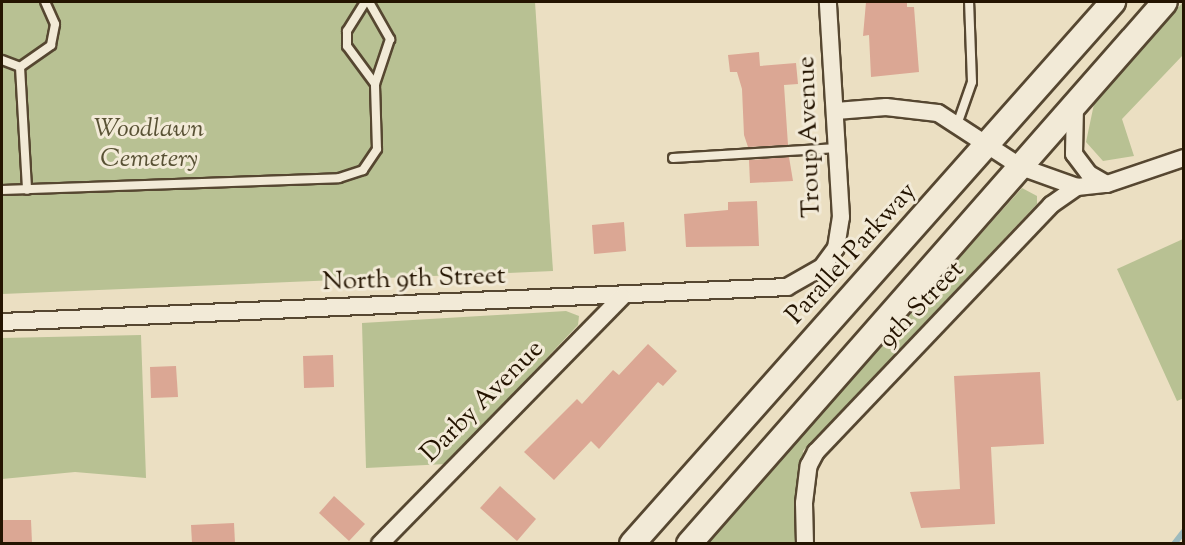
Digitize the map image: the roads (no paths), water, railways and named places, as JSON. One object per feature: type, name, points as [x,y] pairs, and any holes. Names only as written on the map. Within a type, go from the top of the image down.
[{"type":"main road","name":"Parallel Parkway","points":[[632,543],[1113,2]]},
{"type":"main road","points":[[689,543],[1165,2]]},
{"type":"street","name":"Troup Avenue","points":[[822,267],[836,248],[842,217],[828,2]]},
{"type":"street","points":[[1075,106],[1074,154],[1089,174],[1107,184]]},
{"type":"street","points":[[836,111],[914,108],[958,122],[987,146],[1021,167],[1077,187],[1107,184],[1184,158]]},
{"type":"street","name":"9th Street","points":[[805,543],[804,503],[809,465],[816,452],[1051,205],[1077,187]]},
{"type":"street","name":"North 9th Street","points":[[2,321],[622,297],[787,287],[822,267]]},
{"type":"street","name":"Darby Avenue","points":[[380,543],[622,297]]},
{"type":"lane","points":[[20,67],[43,54],[54,36],[52,11],[45,2]]},
{"type":"lane","points":[[2,190],[353,174],[371,164],[377,149],[375,84],[390,39],[367,2],[348,31],[347,46],[375,84]]},
{"type":"lane","points":[[958,122],[972,82],[969,2]]},
{"type":"lane","points":[[2,60],[20,67]]},
{"type":"lane","points":[[20,67],[27,190]]},
{"type":"lane","points":[[673,158],[838,148]]},
{"type":"waterway","points":[[1174,544],[1184,531]]},
{"type":"park label","name":"Woodlawn Cemetery","points":[[149,145]]}]
